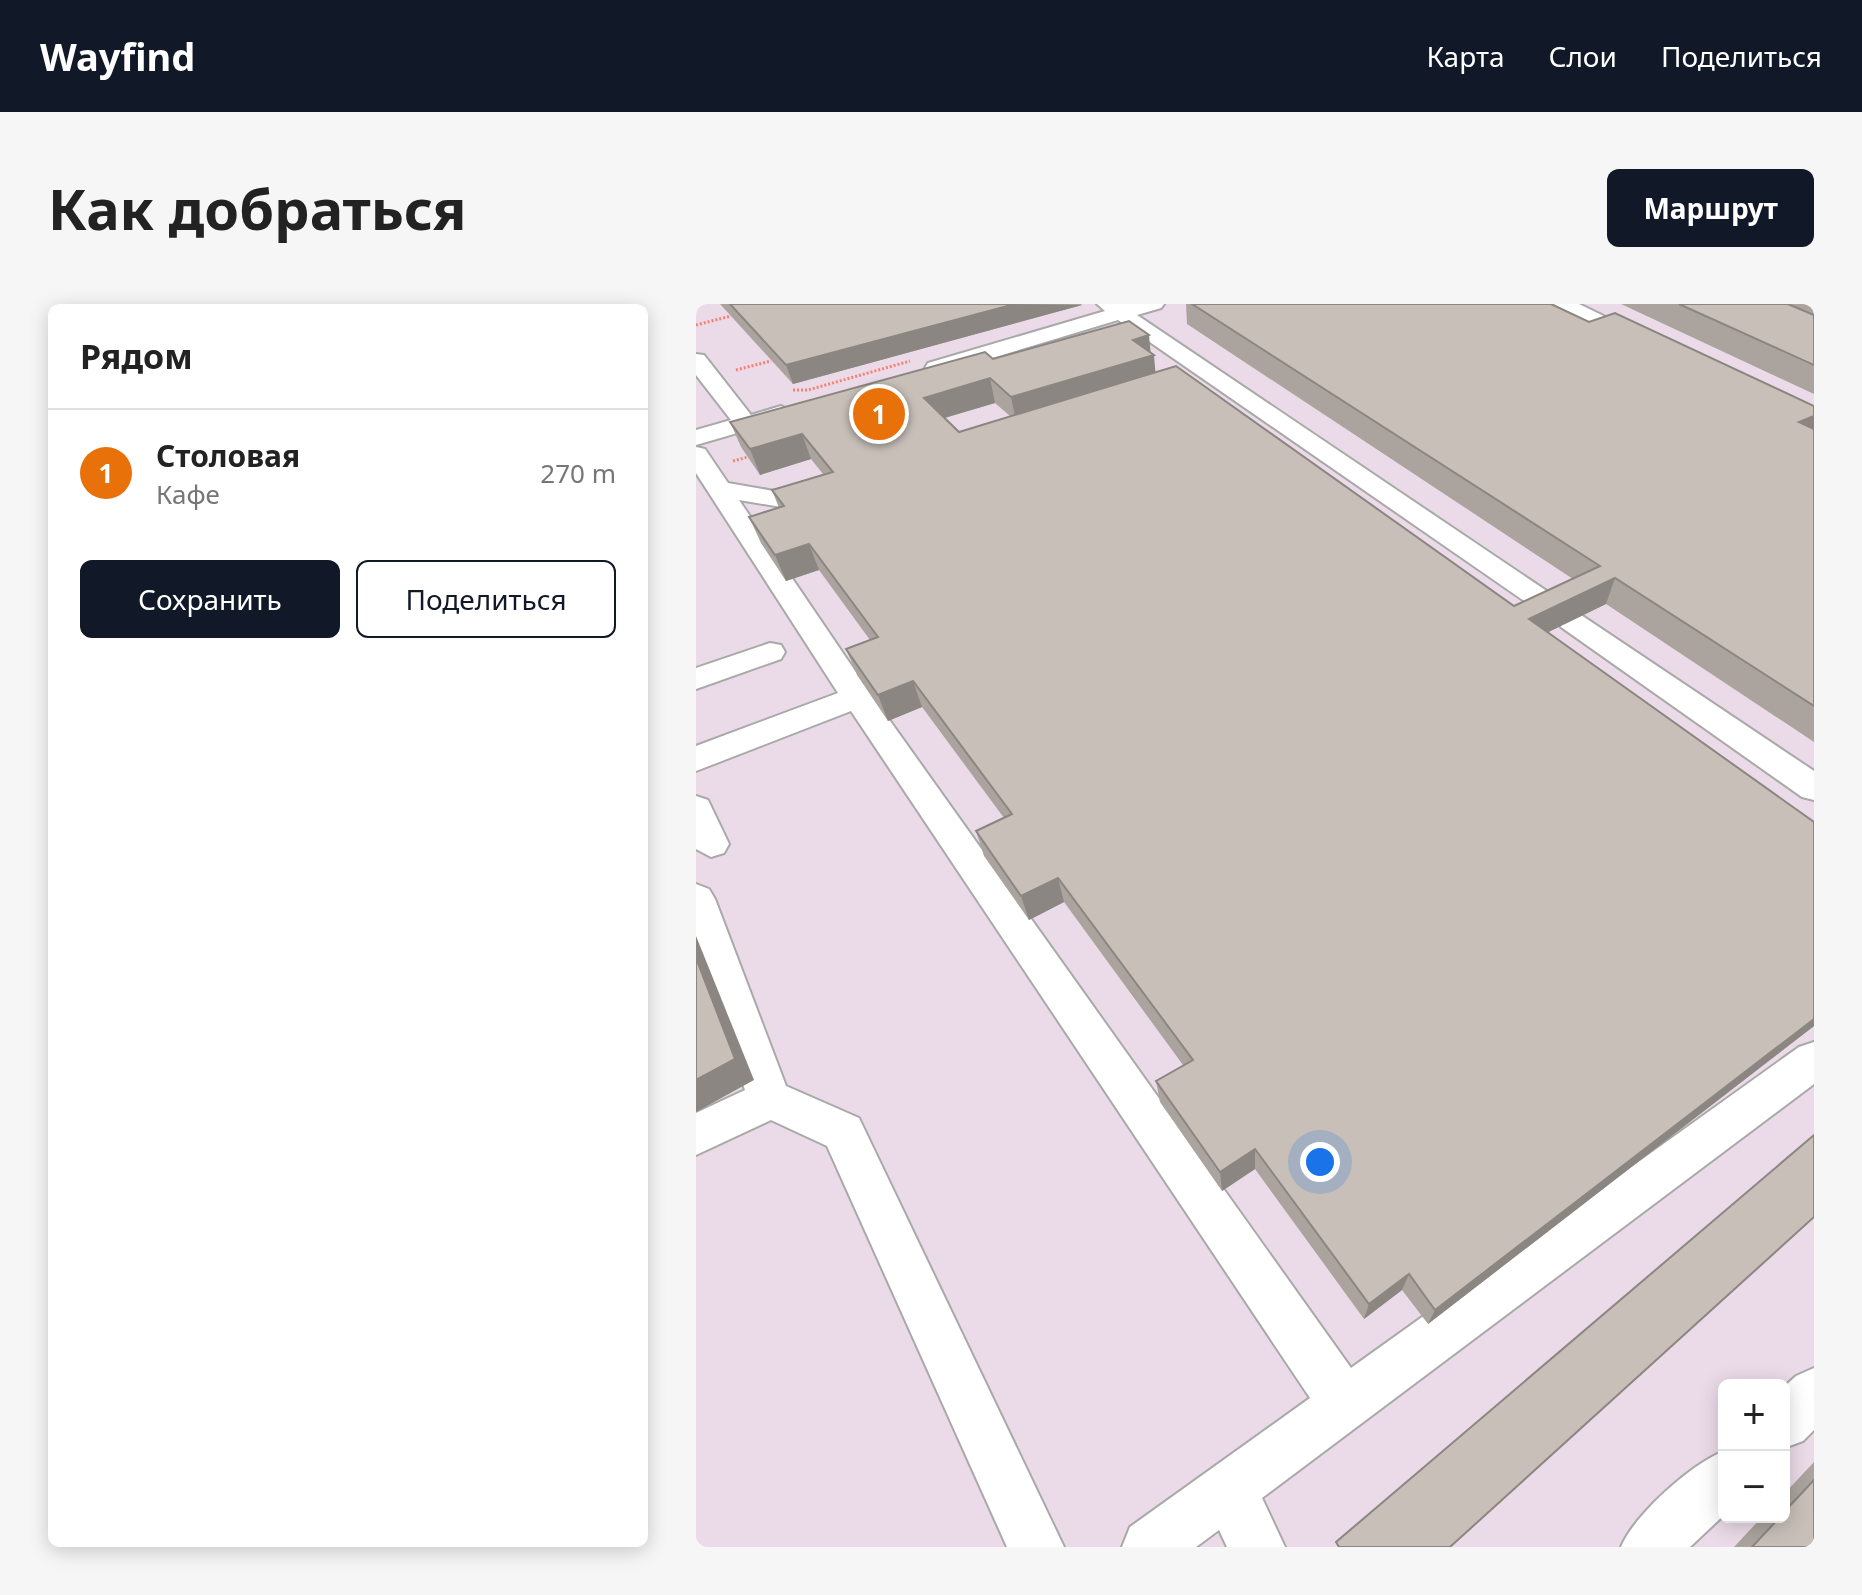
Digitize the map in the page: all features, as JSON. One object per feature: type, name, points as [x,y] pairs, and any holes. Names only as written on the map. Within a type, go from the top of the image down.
[{"type":"lane","points":[[921,365],[1023,342],[1114,309],[1154,304]]},
{"type":"lane","points":[[1563,304],[1660,349]]},
{"type":"lane","points":[[1114,309],[1814,788]]},
{"type":"lane","points":[[1000,327],[1023,342]]},
{"type":"lane","points":[[696,360],[746,424]]},
{"type":"lane","points":[[696,438],[746,424],[798,398]]},
{"type":"lane","points":[[696,454],[719,489],[792,641],[857,697],[1346,1405]]},
{"type":"lane","points":[[719,489],[817,505]]},
{"type":"lane","points":[[696,679],[792,641]]},
{"type":"lane","points":[[696,759],[857,697]]},
{"type":"lane","points":[[696,809],[711,844]]},
{"type":"lane","points":[[696,899],[770,1099],[843,1132],[1036,1547]]},
{"type":"lane","points":[[1150,1547],[1814,1060]]},
{"type":"lane","points":[[696,1135],[770,1099]]},
{"type":"lane","points":[[1790,1416],[1814,1394]]},
{"type":"lane","points":[[1649,1547],[1718,1484]]},
{"type":"lane","points":[[1228,1490],[1257,1547]]},
{"type":"path","points":[[696,325],[731,316]]},
{"type":"path","points":[[798,398],[808,390],[921,365]]},
{"type":"shaded area","points":[[696,304],[1814,304],[1814,1547],[696,1547]]},
{"type":"building","points":[[730,304],[1015,304],[786,365]]},
{"type":"building","points":[[1192,304],[1551,304],[1589,322],[1615,313],[1814,406],[1814,416],[1799,422],[1814,429],[1814,706],[1615,578],[1529,619],[1814,822],[1814,1019],[1435,1310],[1409,1274],[1369,1304],[1255,1149],[1220,1172],[1156,1081],[1193,1060],[1058,878],[1021,896],[976,831],[1012,814],[913,681],[878,695],[846,649],[878,637],[809,544],[775,555],[749,517],[784,506],[772,490],[833,472],[802,434],[750,449],[730,422],[985,352],[993,359],[1129,321],[1149,335],[1133,340],[1154,355],[1011,397],[990,378],[924,398],[959,432],[1176,366],[1514,606],[1600,566]]},
{"type":"building","points":[[1679,304],[1788,304],[1814,315],[1814,365]]},
{"type":"building","points":[[696,958],[735,1059],[696,1080]]},
{"type":"building","points":[[1814,1135],[1814,1217],[1450,1547],[1339,1547],[1336,1542]]},
{"type":"building","points":[[1814,1480],[1814,1547],[1752,1547],[1774,1523],[1790,1523],[1790,1506]]},
{"type":"place","name":"Столовая","points":[[879,414]]}]
